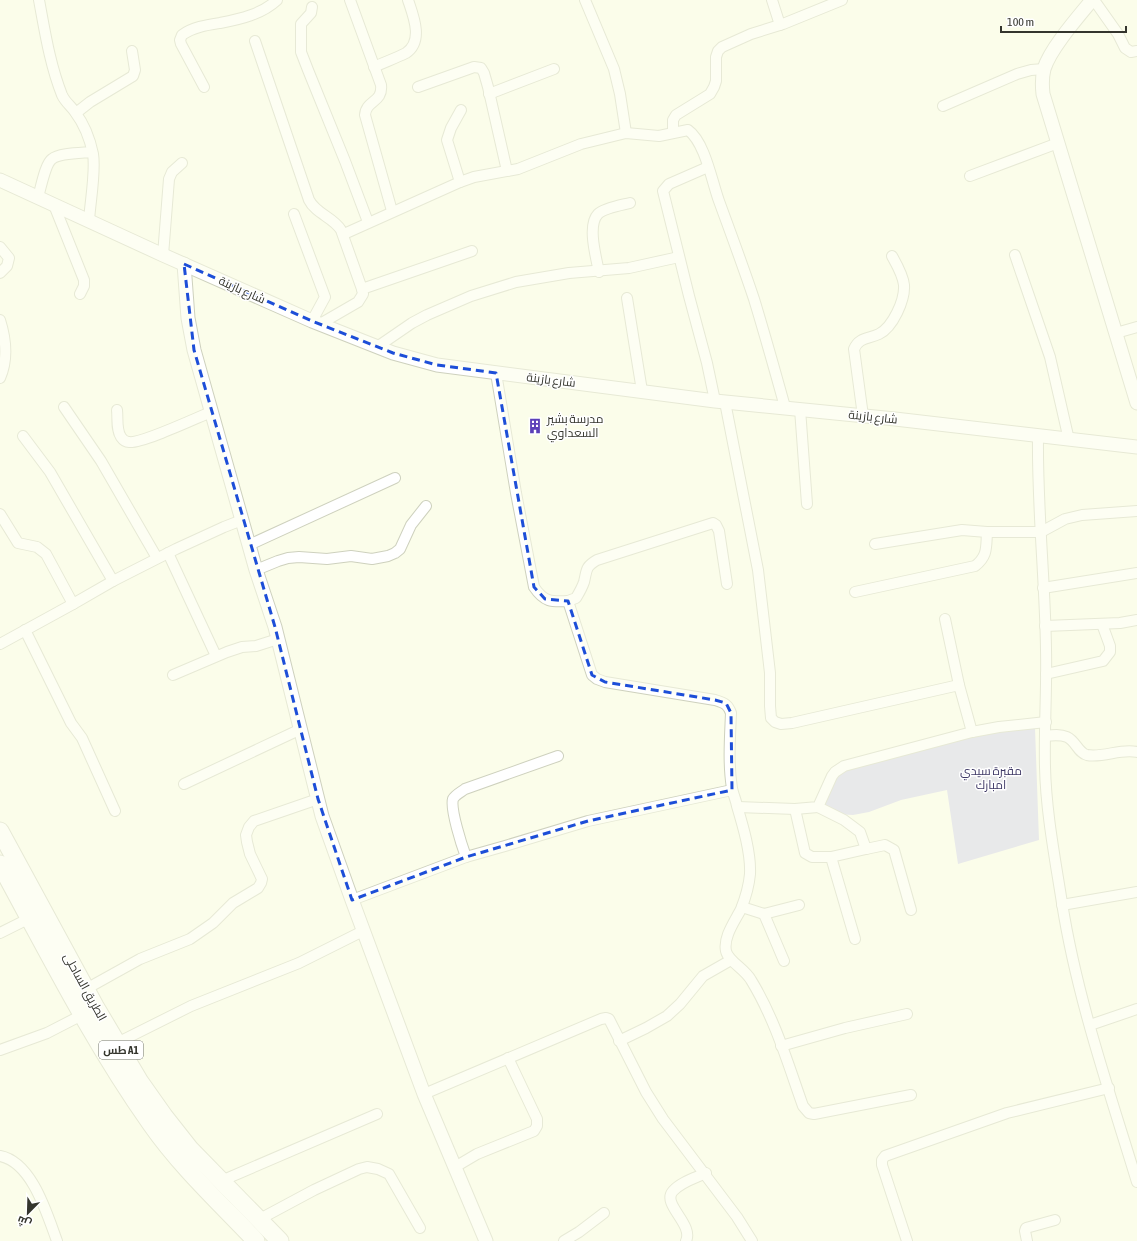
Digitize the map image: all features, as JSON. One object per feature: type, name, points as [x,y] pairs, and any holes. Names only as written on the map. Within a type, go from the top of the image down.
[{"type":"highway","name":"الطريق الساحلى","points":[[0,831],[86,988],[140,1082],[190,1150],[280,1241]]},
{"type":"highway","name":"الطريق الساحلى","points":[[0,864],[82,1015],[128,1090],[152,1125],[186,1167],[256,1241]]},
{"type":"street","points":[[38,0],[58,82],[65,100],[76,113],[89,139],[93,166],[89,221]]},
{"type":"street","points":[[204,86],[181,44],[180,40],[182,35],[204,25],[241,18],[260,12],[277,0]]},
{"type":"street","points":[[350,0],[382,91],[378,98],[366,108],[365,115],[392,212]]},
{"type":"street","points":[[374,67],[406,52],[413,45],[416,34],[414,20],[408,0]]},
{"type":"street","points":[[585,0],[614,69],[620,94],[626,133]]},
{"type":"street","points":[[772,0],[780,25]]},
{"type":"street","points":[[673,132],[673,120],[676,115],[710,94],[714,87],[716,81],[716,57],[722,46],[842,0]]},
{"type":"street","points":[[1137,51],[1131,52],[1125,48],[1118,34],[1093,0],[1060,41],[1047,61],[1042,78],[1042,94],[1137,403]]},
{"type":"street","points":[[312,7],[311,13],[301,24],[301,52],[368,222]]},
{"type":"street","points":[[255,41],[309,200],[316,210],[337,224],[344,234],[362,289],[362,294],[358,302],[316,322]]},
{"type":"street","points":[[76,113],[90,102],[133,76],[135,70],[132,51]]},
{"type":"street","points":[[418,87],[478,67],[483,70],[490,94],[507,171]]},
{"type":"street","points":[[490,94],[554,69]]},
{"type":"street","points":[[943,106],[1017,74],[1031,70],[1044,69]]},
{"type":"street","points":[[460,182],[447,140],[451,128],[461,110]]},
{"type":"street","points":[[344,234],[460,182],[474,177],[518,169],[582,144],[626,133],[659,136],[688,130],[693,133],[698,140],[708,167],[753,298],[785,407]]},
{"type":"street","points":[[970,176],[1058,143]]},
{"type":"street","points":[[38,197],[48,163],[53,158],[92,152]]},
{"type":"street","points":[[163,255],[169,180],[172,172],[182,163]]},
{"type":"street","points":[[708,167],[669,184],[663,191],[679,257],[720,401],[758,570],[770,673],[771,718],[775,722],[781,724],[792,723],[959,685]]},
{"type":"street","name":"شارع بازينة","points":[[1,183],[38,197],[163,255],[316,322],[377,347],[415,360],[437,365],[496,373],[720,401],[1137,447]]},
{"type":"street","points":[[599,272],[592,231],[595,219],[598,214],[607,209],[630,203]]},
{"type":"street","points":[[54,205],[84,280],[84,286],[80,294]]},
{"type":"street","points":[[294,214],[325,297],[316,322]]},
{"type":"street","points":[[0,247],[9,258],[9,261],[7,266],[0,273]]},
{"type":"street","points":[[362,289],[472,251]]},
{"type":"street","points":[[1015,255],[1050,357],[1069,440]]},
{"type":"street","points":[[863,416],[854,349],[856,344],[861,340],[880,334],[892,322],[899,309],[904,287],[902,275],[892,256]]},
{"type":"street","points":[[377,347],[412,323],[427,315],[472,296],[516,282],[570,273],[599,272],[629,268],[679,257]]},
{"type":"street","points":[[184,264],[189,330],[256,570],[278,639],[322,816],[363,932],[424,1094],[486,1241]]},
{"type":"street","points":[[627,298],[642,391]]},
{"type":"street","points":[[0,320],[4,334],[6,353],[4,369],[0,378]]},
{"type":"street","points":[[1116,333],[1137,327]]},
{"type":"street","points":[[496,373],[516,493],[534,587],[538,594],[553,602],[568,601],[576,598],[584,580],[586,570],[590,564],[597,560],[712,523],[716,525],[719,531],[727,584]]},
{"type":"street","points":[[64,407],[101,461],[157,558]]},
{"type":"street","points":[[800,409],[807,504]]},
{"type":"street","points":[[117,410],[118,427],[121,437],[130,442],[143,440],[211,412]]},
{"type":"street","points":[[23,436],[50,472],[113,581]]},
{"type":"street","points":[[1038,436],[1037,482],[1041,532],[1045,626],[1045,736],[1047,800],[1062,905],[1074,961],[1090,1025],[1137,1182]]},
{"type":"street","points":[[249,545],[395,478]]},
{"type":"street","points":[[256,570],[278,560],[288,558],[299,557],[327,559],[351,556],[372,559],[388,556],[400,549],[412,525],[426,506]]},
{"type":"street","points":[[875,544],[962,530],[987,532],[1041,532],[1065,519],[1082,515],[1137,511]]},
{"type":"street","points":[[0,514],[18,543],[37,547],[46,554],[73,604]]},
{"type":"street","points":[[0,644],[157,558],[242,520]]},
{"type":"street","points":[[854,592],[975,566],[982,561],[986,554],[987,532]]},
{"type":"street","points":[[168,553],[216,656]]},
{"type":"street","points":[[1043,588],[1137,573]]},
{"type":"street","points":[[568,601],[592,675],[597,679],[606,682],[715,700],[726,703],[729,706],[731,713],[730,768],[732,790],[738,807],[750,869],[747,890],[742,907],[726,942],[726,953],[731,960],[746,972],[752,981],[768,1014],[803,1106],[809,1113],[814,1114],[911,1095]]},
{"type":"street","points":[[945,619],[959,685],[972,732]]},
{"type":"street","points":[[1045,626],[1120,623],[1137,620]]},
{"type":"street","points":[[1046,674],[1102,661],[1108,656],[1110,646],[1102,624]]},
{"type":"street","points":[[25,630],[71,723],[82,738],[115,811]]},
{"type":"street","points":[[173,676],[216,656],[239,648],[256,646],[278,639]]},
{"type":"street","points":[[818,807],[832,776],[844,766],[972,732],[999,727],[1046,722]]},
{"type":"street","points":[[184,784],[301,729]]},
{"type":"street","points":[[1045,736],[1059,735],[1068,738],[1085,754],[1093,756],[1126,751],[1137,752]]},
{"type":"street","points":[[466,857],[457,828],[453,799],[465,789],[558,756]]},
{"type":"street","points":[[352,900],[466,857],[588,820],[732,790]]},
{"type":"street","points":[[86,988],[140,959],[190,939],[213,923],[233,903],[258,888],[262,879],[250,854],[247,842],[246,835],[249,827],[254,821],[318,799]]},
{"type":"street","points":[[738,807],[795,809],[818,807],[844,820],[860,832],[866,848]]},
{"type":"street","points":[[795,809],[806,853],[812,857],[831,857],[885,845],[894,850],[911,910]]},
{"type":"street","points":[[831,857],[855,939]]},
{"type":"street","points":[[1062,905],[1137,892]]},
{"type":"street","points":[[742,907],[764,914],[799,905]]},
{"type":"street","points":[[764,914],[784,961]]},
{"type":"street","points":[[0,933],[30,918]]},
{"type":"street","points":[[117,1043],[191,1006],[299,963],[363,932]]},
{"type":"street","points":[[619,1041],[667,1016],[680,1004],[703,976],[731,960]]},
{"type":"street","points":[[1090,1025],[1137,1009]]},
{"type":"street","points":[[781,1046],[845,1028],[907,1014]]},
{"type":"street","points":[[0,1050],[47,1033],[82,1015]]},
{"type":"street","points":[[424,1094],[606,1018],[611,1022],[619,1041],[646,1092],[663,1119],[706,1173],[752,1241]]},
{"type":"street","points":[[455,1167],[484,1151],[534,1131],[537,1126],[537,1119],[508,1058]]},
{"type":"street","points":[[907,1241],[882,1165],[882,1160],[885,1156],[1007,1113],[1108,1088]]},
{"type":"street","points":[[221,1181],[377,1114]]},
{"type":"street","points":[[1127,1148],[1137,1145]]},
{"type":"street","points":[[0,1156],[13,1161],[21,1168],[38,1191],[57,1241]]},
{"type":"street","points":[[258,1220],[314,1190],[359,1169],[367,1167],[378,1169],[389,1174],[420,1228]]},
{"type":"street","points":[[686,1241],[688,1236],[686,1227],[671,1203],[670,1196],[679,1186],[706,1173]]},
{"type":"street","points":[[564,1241],[579,1232],[604,1213]]},
{"type":"street","points":[[1027,1241],[1025,1231],[1026,1228],[1055,1220]]},
{"type":"highlighted area","points":[[184,264],[312,321],[393,353],[437,365],[496,373],[534,587],[545,599],[568,601],[592,675],[605,682],[726,703],[731,713],[732,790],[588,821],[466,857],[352,900],[318,799],[275,627],[194,350]]},
{"type":"green space","name":"مقبرة سيدي امبارك","points":[[1035,728],[1039,840],[958,864],[947,790],[901,800],[869,812],[853,815],[834,814],[819,802],[837,771],[989,730]]},
{"type":"place","name":"مدرسة بشير السعداوي","points":[[535,426]]}]
